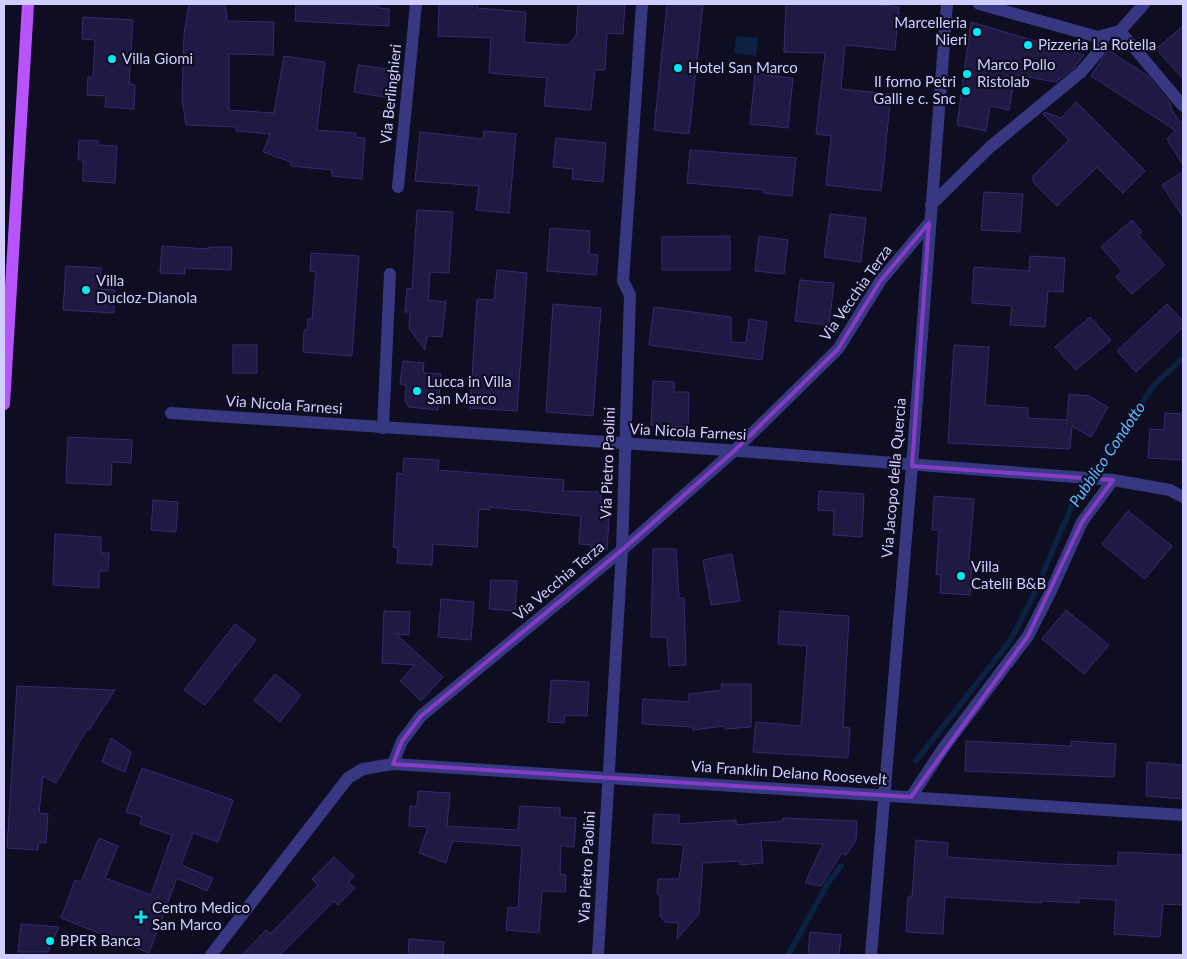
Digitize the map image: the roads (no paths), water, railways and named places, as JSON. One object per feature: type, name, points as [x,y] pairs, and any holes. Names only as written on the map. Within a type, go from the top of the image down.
[{"type":"main road","points":[[4,404],[28,4]]},
{"type":"street","name":"Via Berlinghieri","points":[[398,187],[416,4]]},
{"type":"street","name":"Via Pietro Paolini","points":[[598,955],[622,550],[630,295],[623,281],[642,4]]},
{"type":"street","name":"Via Jacopo della Quercia","points":[[870,955],[912,466],[947,4]]},
{"type":"street","points":[[979,4],[1098,37],[1104,37],[1120,31],[1144,4]]},
{"type":"street","points":[[1120,31],[1183,106]]},
{"type":"street","points":[[931,205],[990,147],[1081,72],[1099,52],[1104,37]]},
{"type":"street","name":"Via Vecchia Terza","points":[[393,764],[402,741],[421,716],[622,550],[734,451],[838,349],[881,280],[929,223]]},
{"type":"street","points":[[383,428],[390,274]]},
{"type":"street","name":"Via Nicola Farnesi","points":[[171,413],[734,451],[1108,480],[1170,490],[1183,497]]},
{"type":"street","points":[[910,797],[944,747],[1028,636],[1082,522],[1108,480]]},
{"type":"street","points":[[210,955],[348,778],[363,769],[393,764]]},
{"type":"street","name":"Via Franklin Delano Roosevelt","points":[[393,764],[608,776],[1183,815]]},
{"type":"water","points":[[736,36],[758,38],[756,56],[734,53]]},
{"type":"waterway","name":"Pubblico Condotto","points":[[916,761],[1010,641],[1030,603],[1073,503],[1154,385],[1183,358]]},
{"type":"waterway","name":"Pubblico Condotto","points":[[788,955],[828,883],[841,866]]},
{"type":"place","name":"Marcelleria Nieri","points":[[977,32]]},
{"type":"place","name":"Pizzeria La Rotella","points":[[1028,45]]},
{"type":"place","name":"Villa Giomi","points":[[112,59]]},
{"type":"place","name":"Hotel San Marco","points":[[678,68]]},
{"type":"place","name":"Marco Pollo Ristolab","points":[[967,74]]},
{"type":"place","name":"Il forno Petri Galli e c. Snc","points":[[966,91]]},
{"type":"place","name":"Villa Ducloz-Dianola","points":[[86,290]]},
{"type":"place","name":"Lucca in Villa San Marco","points":[[417,391]]},
{"type":"place","name":"Villa Catelli B&B","points":[[961,576]]},
{"type":"place","name":"Centro Medico San Marco","points":[[141,917]]},
{"type":"place","name":"BPER Banca","points":[[50,941]]}]
